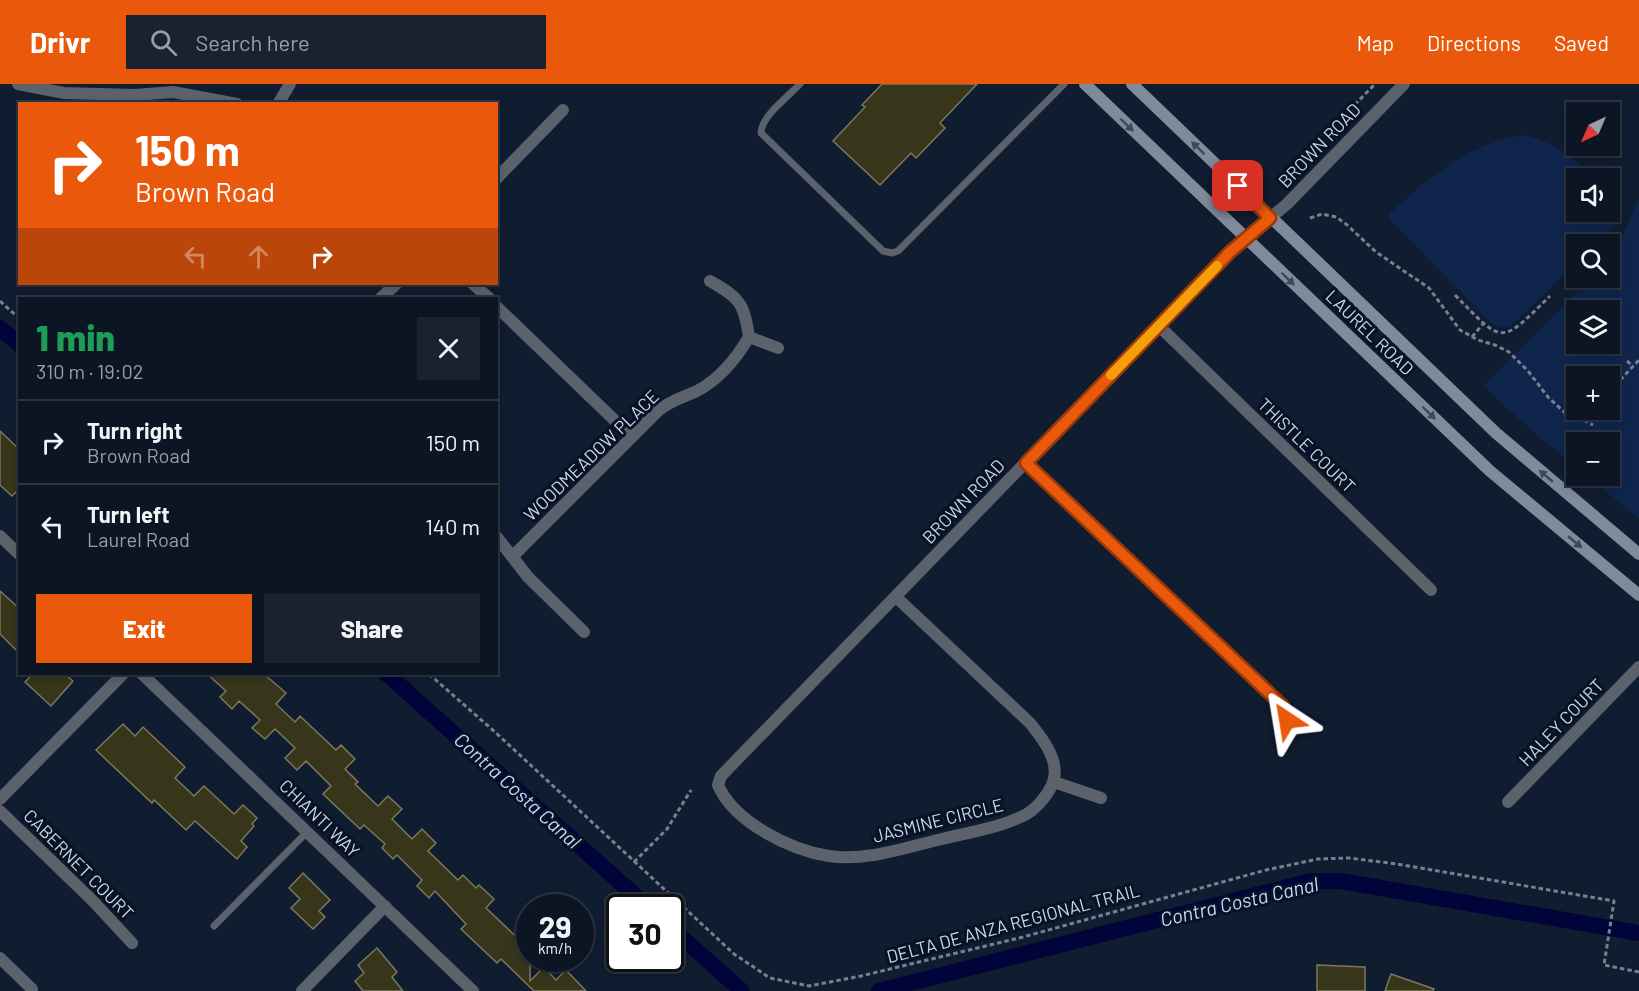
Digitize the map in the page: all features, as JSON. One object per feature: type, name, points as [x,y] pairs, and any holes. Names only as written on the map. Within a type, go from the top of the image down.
[{"type":"main road","name":"LAUREL ROAD","points":[[1085,84],[1490,471],[1639,596]]},
{"type":"main road","name":"LAUREL ROAD","points":[[1132,84],[1496,433],[1639,554]]},
{"type":"street","points":[[279,102],[290,84]]},
{"type":"street","name":"BROWN ROAD","points":[[728,768],[1230,252],[1270,218],[1404,84]]},
{"type":"street","points":[[23,85],[64,93],[135,99],[173,92],[226,102]]},
{"type":"street","points":[[498,177],[563,110]]},
{"type":"street","points":[[710,281],[730,293],[745,310],[749,337],[778,348]]},
{"type":"street","points":[[382,297],[395,285]]},
{"type":"street","points":[[474,285],[488,297]]},
{"type":"street","points":[[498,308],[631,436]]},
{"type":"street","name":"THISTLE COURT","points":[[1159,326],[1431,590]]},
{"type":"street","name":"WOODMEADOW PLACE","points":[[513,556],[631,436],[673,399],[695,392],[710,383],[735,360],[749,337]]},
{"type":"street","points":[[1026,463],[1283,706],[1291,733]]},
{"type":"street","points":[[0,536],[18,553]]},
{"type":"street","points":[[498,538],[528,577],[584,632]]},
{"type":"street","points":[[896,597],[1022,715],[1045,740],[1053,760],[1054,782],[1101,798]]},
{"type":"street","name":"HALEY COURT","points":[[1508,802],[1639,667]]},
{"type":"street","points":[[0,799],[122,675]]},
{"type":"street","name":"CHIANTI WAY","points":[[143,675],[473,991]]},
{"type":"street","name":"JASMINE CIRCLE","points":[[728,768],[717,785],[723,796],[767,835],[801,850],[830,857],[857,858],[1004,824],[1028,813],[1045,798],[1054,782]]},
{"type":"street","name":"CABERNET COURT","points":[[0,811],[93,901],[132,944]]},
{"type":"street","points":[[302,991],[385,906]]},
{"type":"street","points":[[0,958],[32,989]]},
{"type":"lane","points":[[800,84],[768,117],[761,127],[761,134],[883,250],[892,253],[898,251],[1064,84]]},
{"type":"lane","points":[[214,926],[308,831]]},
{"type":"path","points":[[1281,179],[1314,141],[1338,122],[1375,84]]},
{"type":"path","points":[[1310,218],[1322,214],[1336,217],[1346,224],[1376,252],[1429,288],[1460,330],[1509,352],[1528,371],[1548,397],[1566,413]]},
{"type":"path","points":[[1455,295],[1490,330],[1510,332],[1550,296]]},
{"type":"path","points":[[0,301],[18,317]]},
{"type":"path","points":[[1472,337],[1483,324]]},
{"type":"path","points":[[1620,380],[1639,360]]},
{"type":"path","points":[[1627,361],[1633,366]]},
{"type":"path","points":[[1584,420],[1593,425]]},
{"type":"path","name":"DELTA DE ANZA REGIONAL TRAIL","points":[[430,675],[495,732],[734,954],[770,978],[809,986],[861,976],[1023,937],[1266,870],[1318,859],[1349,858],[1614,901],[1604,966],[1639,972]]},
{"type":"path","points":[[634,862],[667,829],[691,790]]},
{"type":"shaded area","points":[[1525,135],[1545,142],[1562,150],[1566,156],[1570,156],[1582,168],[1566,168],[1566,222],[1618,222],[1605,234],[1566,234],[1566,273],[1511,326],[1499,327],[1490,322],[1388,218],[1406,198],[1437,173],[1468,153],[1504,139]]},
{"type":"shaded area","points":[[1639,198],[1639,518],[1599,486],[1620,486],[1620,432],[1566,432],[1566,460],[1483,386],[1566,303],[1566,354],[1620,354],[1620,300],[1569,300],[1581,288],[1620,288],[1620,242]]},
{"type":"building","points":[[882,84],[977,84],[940,123],[945,128],[916,158],[911,153],[880,185],[833,141],[865,107],[862,105]]},
{"type":"building","points":[[0,431],[18,448],[18,490],[12,496],[0,485]]},
{"type":"building","points":[[0,591],[18,607],[18,652],[0,634]]},
{"type":"building","points":[[32,675],[66,675],[73,681],[51,706],[25,682]]},
{"type":"building","points":[[208,675],[264,675],[271,680],[286,693],[276,704],[295,722],[300,716],[336,750],[341,745],[355,759],[345,769],[358,782],[355,784],[378,806],[388,796],[402,809],[392,819],[412,839],[422,829],[436,843],[428,851],[458,880],[463,875],[476,888],[479,885],[494,899],[486,908],[516,937],[516,972],[530,972],[530,981],[539,972],[549,972],[556,980],[564,972],[568,972],[586,991],[534,991],[501,959],[497,963],[461,929],[466,924],[435,891],[429,898],[417,886],[422,880],[397,855],[393,859],[382,848],[385,844],[364,825],[360,829],[323,794],[331,786],[306,761],[297,770],[285,758],[295,748],[275,729],[265,739],[252,728],[260,720],[239,701],[232,709],[220,697],[226,691]]},
{"type":"building","points":[[123,724],[135,736],[143,727],[185,767],[175,778],[194,796],[204,786],[234,814],[243,805],[257,818],[252,824],[254,826],[241,841],[247,847],[237,859],[195,821],[186,830],[154,800],[152,803],[96,750]]},
{"type":"building","points":[[303,873],[330,900],[319,911],[325,917],[313,929],[291,908],[300,899],[289,888]]},
{"type":"building","points":[[377,948],[397,972],[392,977],[403,991],[363,991],[355,981],[364,973],[358,965]]},
{"type":"building","points":[[1317,965],[1365,967],[1365,991],[1317,991]]},
{"type":"building","points":[[1391,974],[1434,989],[1433,991],[1385,991]]},
{"type":"waterway","name":"Contra Costa Canal","points":[[0,328],[18,343]]},
{"type":"waterway","name":"Contra Costa Canal","points":[[388,675],[633,894]]},
{"type":"waterway","name":"Contra Costa Canal","points":[[879,991],[1311,881],[1341,881],[1639,933]]},
{"type":"waterway","name":"Contra Costa Canal","points":[[684,939],[742,991]]},
{"type":"slow traffic","points":[[1111,375],[1217,266]]},
{"type":"route","points":[[1238,186],[1270,218],[1230,252],[1026,463],[1283,706],[1287,720]]}]
